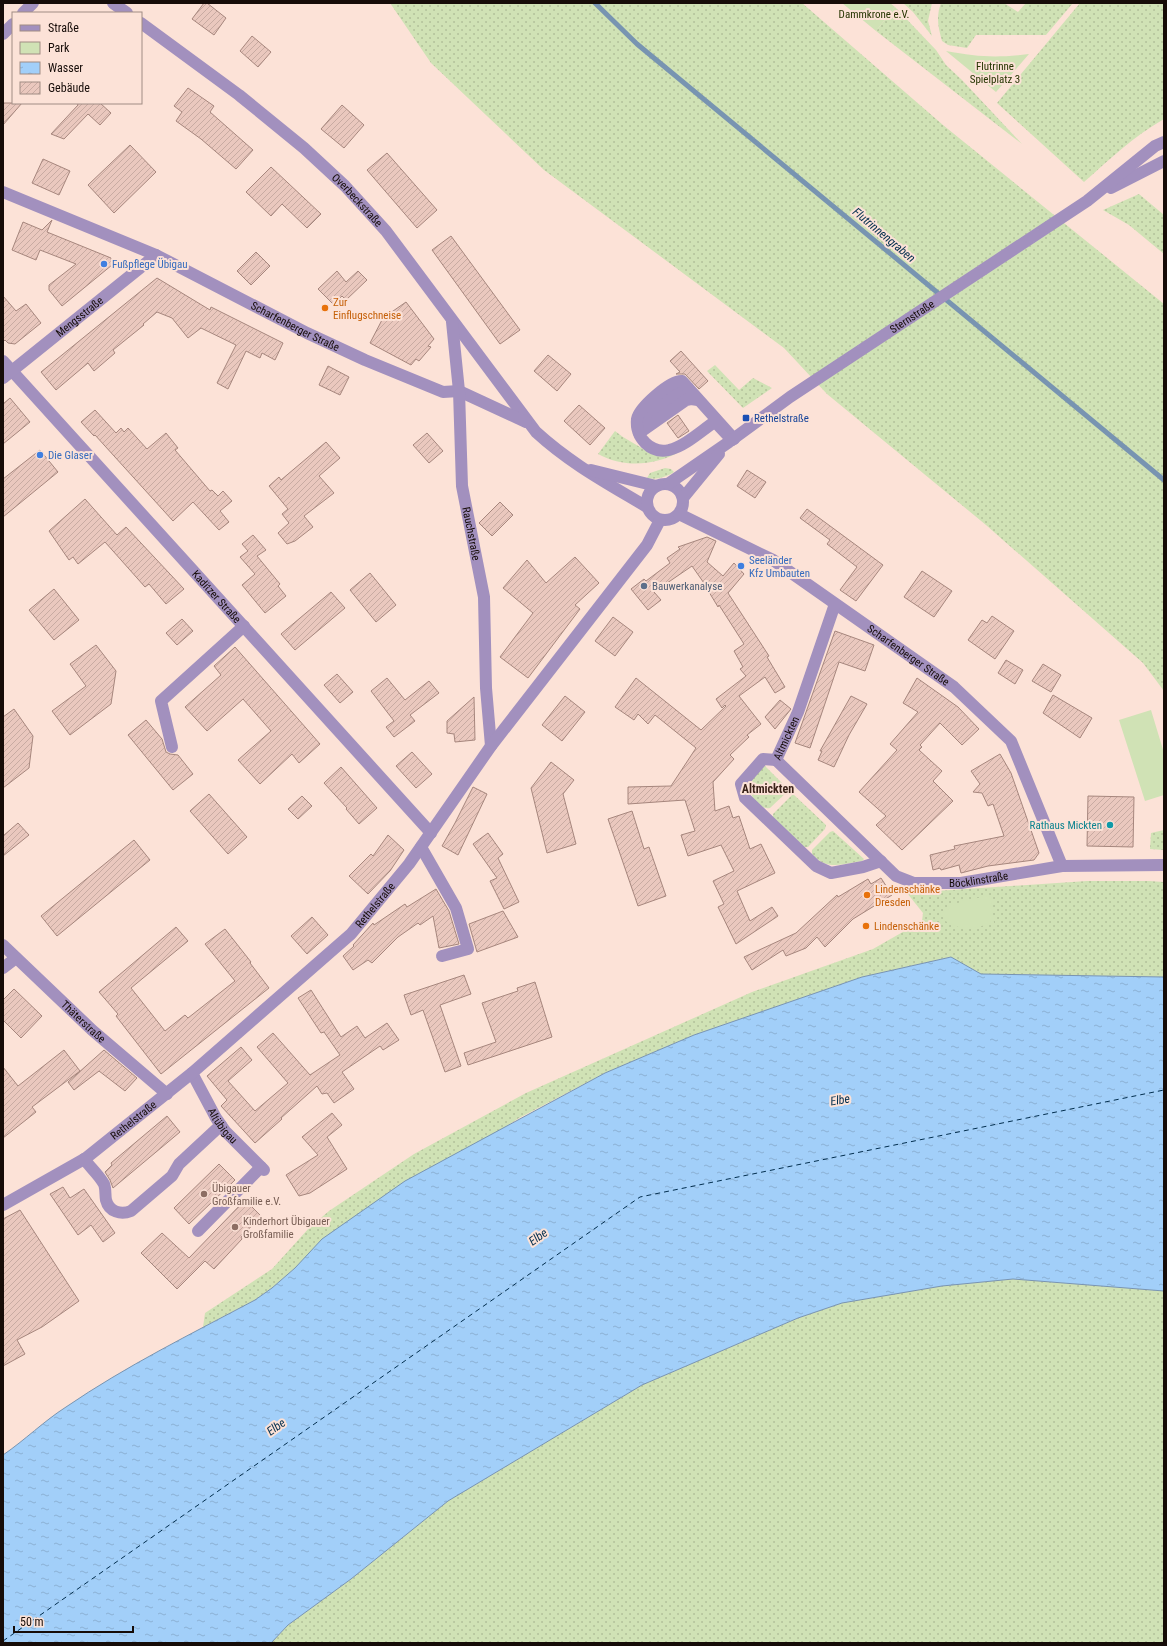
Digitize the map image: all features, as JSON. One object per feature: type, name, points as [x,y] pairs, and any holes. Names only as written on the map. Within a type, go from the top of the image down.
[{"type":"street","points":[[24,12],[33,3]]},
{"type":"street","points":[[113,3],[126,12]]},
{"type":"street","name":"Overbeckstraße","points":[[142,24],[239,95],[304,148],[345,186],[386,231],[527,422]]},
{"type":"street","points":[[3,34],[12,25]]},
{"type":"street","name":"Sternstraße","points":[[662,485],[732,440],[804,389],[1092,198],[1155,146],[1164,142]]},
{"type":"street","name":"Sternstraße","points":[[1092,198],[1120,185],[1164,161]]},
{"type":"street","name":"Scharfenberger Straße","points":[[3,192],[156,255],[307,333],[365,360],[443,392],[460,391],[527,422],[556,451],[579,467],[647,507]]},
{"type":"street","name":"Mengsstraße","points":[[8,374],[156,255]]},
{"type":"street","name":"Rauchstraße","points":[[452,321],[460,391],[462,486],[484,597],[486,688],[491,746]]},
{"type":"street","name":"Kaditzer Straße","points":[[3,361],[8,374],[244,626],[431,833]]},
{"type":"street","points":[[638,427],[680,391],[688,388],[732,440]]},
{"type":"street","points":[[638,427],[686,400],[698,400]]},
{"type":"street","points":[[638,427],[642,440],[648,446],[657,450],[668,450],[681,445],[713,423],[717,424],[732,440]]},
{"type":"street","name":"Sternstraße","points":[[683,498],[732,440]]},
{"type":"street","name":"Scharfenberger Straße","points":[[579,467],[662,485]]},
{"type":"street","points":[[662,485],[677,489],[683,498],[683,503],[679,514],[670,520],[660,520],[654,517],[647,507],[648,494],[662,485]]},
{"type":"street","name":"Scharfenberger Straße","points":[[679,514],[773,560],[954,687],[1011,741],[1062,866]]},
{"type":"street","name":"Rethelstraße","points":[[3,1205],[84,1159],[192,1073],[351,934],[409,864],[491,746],[647,545],[660,520]]},
{"type":"street","name":"Altmickten","points":[[835,604],[798,712],[776,760],[896,876]]},
{"type":"street","points":[[172,747],[160,701],[244,626]]},
{"type":"street","points":[[776,760],[763,759],[741,784],[745,798],[816,866],[831,873],[863,867],[881,861]]},
{"type":"street","points":[[421,847],[456,908],[468,949],[442,956]]},
{"type":"street","name":"Böcklinstraße","points":[[896,876],[914,883],[962,883],[1062,866],[1164,865]]},
{"type":"street","name":"Thäterstraße","points":[[3,945],[92,1030],[167,1094]]},
{"type":"street","points":[[3,968],[16,958]]},
{"type":"street","name":"Altübigau","points":[[192,1073],[220,1125],[262,1169],[198,1231]]},
{"type":"street","points":[[84,1159],[105,1185],[107,1202],[113,1210],[124,1214],[131,1211],[172,1176],[179,1164],[220,1125]]},
{"type":"green space","points":[[390,3],[802,3],[943,125],[1164,304],[1164,691],[1143,663],[986,525],[827,394],[784,348],[544,170],[431,63]]},
{"type":"green space","name":"Dammkrone e.V.","points":[[842,3],[890,3],[895,7],[876,31]]},
{"type":"green space","points":[[903,3],[932,3],[928,21],[932,36],[913,12]]},
{"type":"green space","points":[[941,3],[1004,3],[1018,12],[1026,3],[1073,3],[1046,35],[976,35],[967,48],[948,45],[942,41],[938,22],[938,13]]},
{"type":"green space","points":[[1080,3],[1164,3],[1164,119],[1132,140],[1084,182],[997,103]]},
{"type":"green space","points":[[895,7],[936,50],[946,65],[1022,144],[876,31]]},
{"type":"green space","name":"Flutrinne Spielplatz 3","points":[[946,51],[968,55],[988,56],[1029,54],[996,92]]},
{"type":"green space","points":[[1139,194],[1164,215],[1164,254],[1129,225],[1103,210]]},
{"type":"green space","points":[[715,365],[739,390],[753,378],[772,388],[743,408],[707,371]]},
{"type":"green space","points":[[615,431],[645,450],[679,452],[659,460],[639,464],[618,462],[608,459],[598,454]]},
{"type":"green space","points":[[665,468],[671,469],[674,472],[661,478],[647,478],[650,473]]},
{"type":"green space","points":[[1151,710],[1164,753],[1164,795],[1145,801],[1119,720]]},
{"type":"green space","points":[[764,765],[789,790],[770,808],[762,807],[755,801],[748,784]]},
{"type":"green space","points":[[793,794],[826,825],[825,829],[808,847],[804,847],[773,818],[773,814]]},
{"type":"green space","points":[[1164,830],[1164,850],[1150,849],[1151,833]]},
{"type":"green space","points":[[833,831],[864,859],[862,861],[835,865],[823,863],[817,859],[812,854],[812,850],[830,832]]},
{"type":"green space","points":[[1087,881],[1164,882],[1164,977],[981,974],[950,957],[862,977],[694,1035],[605,1073],[519,1118],[295,1268],[272,1288],[255,1300],[203,1327],[205,1313],[272,1269],[309,1228],[329,1211],[414,1154],[526,1093],[752,992],[873,949],[922,921],[923,913],[903,888],[905,885],[936,891]]},
{"type":"green space","points":[[991,896],[994,923],[965,930],[943,920],[944,909],[965,900]]},
{"type":"green space","points":[[1013,1279],[1164,1291],[1164,1643],[271,1643],[288,1625],[351,1579],[448,1501],[642,1385],[798,1318],[842,1303],[942,1286]]},
{"type":"water","name":"Elbe","points":[[951,957],[981,974],[1164,977],[1164,1291],[1013,1279],[942,1286],[842,1303],[798,1318],[642,1385],[448,1501],[351,1579],[288,1625],[271,1643],[3,1643],[3,1455],[58,1412],[135,1364],[255,1300],[272,1288],[295,1268],[322,1239],[405,1181],[605,1073],[694,1035],[862,977]]},
{"type":"building","points":[[204,3],[207,3],[226,18],[214,35],[192,19]]},
{"type":"building","points":[[252,36],[271,52],[258,67],[240,51]]},
{"type":"building","points":[[188,88],[214,106],[210,112],[253,150],[236,169],[201,139],[176,121],[182,112],[174,106]]},
{"type":"building","points":[[3,103],[21,104],[3,125]]},
{"type":"building","points":[[101,104],[111,113],[100,125],[88,114],[64,139],[51,134],[78,105]]},
{"type":"building","points":[[342,105],[364,125],[344,148],[321,129]]},
{"type":"building","points":[[130,145],[156,172],[114,213],[88,185]]},
{"type":"building","points":[[387,153],[437,210],[417,228],[367,170]]},
{"type":"building","points":[[43,159],[70,171],[59,195],[32,183]]},
{"type":"building","points":[[271,167],[321,214],[307,228],[282,204],[271,216],[246,192]]},
{"type":"building","points":[[52,220],[47,232],[111,258],[112,265],[62,306],[49,290],[49,285],[76,264],[40,250],[36,260],[12,250],[23,222],[42,230]]},
{"type":"building","points":[[451,236],[520,330],[500,344],[432,250]]},
{"type":"building","points":[[256,252],[270,266],[251,285],[237,271]]},
{"type":"building","points":[[337,271],[346,282],[358,271],[367,280],[346,300],[342,296],[333,304],[318,289]]},
{"type":"building","points":[[157,278],[210,310],[211,307],[283,343],[275,360],[262,353],[260,358],[246,351],[228,389],[217,383],[236,345],[201,328],[188,338],[172,318],[157,312],[143,324],[144,325],[113,350],[115,353],[94,371],[88,363],[56,390],[41,372]]},
{"type":"building","points":[[3,296],[16,311],[26,304],[41,323],[15,344],[8,343],[5,340],[3,342]]},
{"type":"building","points":[[406,302],[434,339],[428,346],[431,347],[419,361],[416,359],[411,365],[370,343],[383,318]]},
{"type":"building","points":[[681,351],[708,381],[699,389],[685,374],[676,374],[680,372],[670,361]]},
{"type":"building","points":[[548,355],[571,374],[557,391],[534,371]]},
{"type":"building","points":[[328,366],[349,377],[340,395],[319,385]]},
{"type":"building","points":[[10,398],[30,422],[3,444],[3,404]]},
{"type":"building","points":[[579,405],[605,428],[590,445],[564,421]]},
{"type":"building","points":[[95,410],[116,433],[121,428],[124,432],[128,428],[147,449],[166,433],[178,448],[175,450],[210,491],[212,490],[218,496],[223,491],[232,501],[220,511],[229,522],[219,530],[193,502],[173,521],[95,435],[94,436],[81,422]]},
{"type":"building","points":[[678,415],[689,431],[678,438],[667,423]]},
{"type":"building","points":[[427,433],[443,451],[429,463],[413,445]]},
{"type":"building","points":[[326,442],[340,458],[319,476],[334,493],[304,516],[313,527],[295,541],[287,544],[278,533],[289,523],[282,514],[288,509],[269,486],[279,477],[281,480]]},
{"type":"building","points":[[40,450],[58,472],[3,517],[3,479]]},
{"type":"building","points":[[747,470],[766,482],[755,498],[737,486]]},
{"type":"building","points":[[85,499],[117,535],[126,527],[184,589],[166,604],[149,584],[145,587],[105,542],[78,564],[73,557],[69,560],[49,531]]},
{"type":"building","points":[[500,502],[513,515],[492,536],[479,523]]},
{"type":"building","points":[[807,509],[883,565],[856,601],[840,590],[857,567],[827,544],[830,540],[800,518]]},
{"type":"building","points":[[253,535],[266,550],[257,556],[280,584],[278,586],[286,596],[265,613],[242,585],[255,574],[240,557],[248,551],[242,544]]},
{"type":"building","points":[[707,537],[716,541],[707,562],[723,576],[734,563],[744,574],[728,593],[769,656],[767,657],[785,687],[775,693],[765,677],[739,696],[761,724],[747,735],[749,737],[730,755],[734,759],[713,782],[715,811],[729,806],[733,818],[739,816],[750,849],[761,844],[775,873],[737,891],[750,921],[772,907],[778,916],[736,944],[718,907],[724,904],[713,881],[734,871],[721,845],[688,856],[681,835],[695,831],[685,800],[628,804],[628,787],[671,786],[696,748],[655,715],[648,724],[638,714],[634,720],[615,707],[636,678],[701,730],[726,706],[725,705],[722,708],[716,699],[746,676],[740,669],[743,667],[734,651],[744,644],[692,566],[654,592],[661,600],[648,610],[631,589],[644,579],[646,581],[670,563],[667,558],[680,549],[678,547]]},
{"type":"building","points":[[575,557],[599,583],[575,605],[580,609],[528,678],[500,657],[533,613],[503,588],[527,560],[546,583]]},
{"type":"building","points":[[922,571],[952,591],[934,617],[904,597]]},
{"type":"building","points":[[370,573],[396,605],[376,622],[350,590]]},
{"type":"building","points":[[54,589],[79,620],[54,640],[29,610]]},
{"type":"building","points":[[331,592],[345,608],[295,650],[281,634]]},
{"type":"building","points":[[992,616],[1014,631],[995,659],[968,640],[982,620],[987,623]]},
{"type":"building","points":[[613,617],[633,632],[615,656],[595,641]]},
{"type":"building","points":[[182,619],[193,631],[177,645],[166,633]]},
{"type":"building","points":[[835,631],[874,645],[865,671],[839,662],[810,748],[795,743]]},
{"type":"building","points":[[96,645],[116,671],[111,704],[70,735],[52,711],[86,686],[70,664]]},
{"type":"building","points":[[235,647],[320,744],[299,763],[292,754],[260,784],[238,760],[271,731],[243,699],[207,731],[185,707],[221,675],[214,666]]},
{"type":"building","points":[[1006,660],[1023,670],[1015,684],[998,673]]},
{"type":"building","points":[[1043,664],[1061,675],[1051,692],[1032,681]]},
{"type":"building","points":[[337,674],[353,692],[340,703],[324,685]]},
{"type":"building","points":[[387,678],[405,700],[429,681],[439,693],[410,715],[415,721],[394,737],[386,727],[394,721],[371,691]]},
{"type":"building","points":[[917,678],[958,707],[979,729],[962,745],[940,723],[920,745],[922,747],[919,750],[942,771],[933,781],[953,801],[902,850],[876,825],[886,816],[859,792],[897,750],[890,744],[918,712],[903,703]]},
{"type":"building","points":[[1053,695],[1092,718],[1080,738],[1043,713]]},
{"type":"building","points":[[565,696],[585,712],[562,741],[542,725]]},
{"type":"building","points":[[851,696],[867,704],[849,735],[834,767],[818,760],[822,751],[820,751]]},
{"type":"building","points":[[474,697],[475,740],[455,742],[454,734],[447,733],[447,721]]},
{"type":"building","points":[[780,700],[791,709],[775,729],[765,717]]},
{"type":"building","points":[[14,709],[33,736],[29,768],[3,788],[3,717]]},
{"type":"building","points":[[146,720],[162,739],[166,752],[178,755],[193,774],[173,790],[128,735]]},
{"type":"building","points":[[412,752],[432,774],[416,788],[396,766]]},
{"type":"building","points":[[1000,754],[1011,773],[1039,853],[1034,860],[988,866],[961,873],[959,865],[941,870],[940,868],[933,870],[930,855],[955,849],[954,846],[1004,836],[993,804],[988,806],[982,793],[973,792],[980,784],[971,771]]},
{"type":"building","points":[[551,762],[574,780],[563,794],[576,844],[547,853],[531,788]]},
{"type":"building","points":[[341,767],[377,808],[359,824],[346,809],[347,808],[324,783]]},
{"type":"building","points":[[473,787],[487,794],[458,855],[442,846]]},
{"type":"building","points":[[209,794],[247,837],[228,854],[190,811]]},
{"type":"building","points":[[302,796],[312,806],[298,819],[288,809]]},
{"type":"building","name":"Rathaus Mickten","points":[[1088,796],[1134,797],[1133,847],[1087,846]]},
{"type":"building","points":[[632,811],[644,849],[649,847],[666,896],[638,906],[608,819]]},
{"type":"building","points":[[18,823],[29,835],[3,856],[3,836]]},
{"type":"building","points":[[488,833],[503,854],[498,858],[519,902],[504,909],[490,881],[497,878],[473,844]]},
{"type":"building","points":[[388,835],[404,850],[390,871],[368,894],[349,876],[371,854],[373,856]]},
{"type":"building","points":[[134,840],[150,860],[57,936],[41,916]]},
{"type":"building","points":[[881,878],[892,895],[853,919],[825,947],[817,937],[806,948],[786,956],[783,950],[752,970],[744,957],[796,933],[837,895],[838,897],[868,879],[871,884]]},
{"type":"building","points":[[436,889],[449,911],[459,944],[439,948],[433,916],[420,925],[418,923],[398,937],[372,963],[368,960],[353,970],[343,956],[354,946],[353,945],[373,923],[374,925],[405,904],[407,907]]},
{"type":"building","points":[[503,911],[518,937],[477,952],[469,924]]},
{"type":"building","points":[[312,917],[328,935],[307,954],[291,936]]},
{"type":"building","points":[[176,927],[188,941],[131,988],[165,1031],[185,1015],[188,1018],[235,981],[205,944],[225,929],[269,988],[161,1074],[116,1016],[118,1014],[99,992]]},
{"type":"building","points":[[464,975],[471,994],[440,1005],[461,1066],[445,1072],[423,1010],[411,1015],[404,995]]},
{"type":"building","points":[[535,982],[552,1037],[468,1065],[464,1053],[496,1042],[482,1003],[518,991],[517,988]]},
{"type":"building","points":[[14,989],[42,1016],[21,1038],[3,1020],[3,1000]]},
{"type":"building","points":[[311,990],[341,1037],[357,1026],[365,1038],[387,1023],[399,1040],[383,1050],[380,1046],[342,1072],[354,1089],[334,1103],[327,1093],[322,1094],[317,1086],[255,1143],[221,1106],[227,1100],[207,1076],[241,1047],[252,1060],[228,1081],[255,1111],[288,1083],[257,1047],[273,1033],[310,1075],[340,1055],[324,1032],[321,1033],[298,998]]},
{"type":"building","points":[[64,1050],[80,1071],[32,1107],[36,1112],[3,1138],[3,1067],[18,1086]]},
{"type":"building","points":[[104,1050],[137,1078],[125,1091],[99,1071],[74,1090],[68,1082]]},
{"type":"building","points":[[332,1113],[342,1125],[327,1137],[347,1169],[310,1193],[299,1196],[286,1175],[318,1155],[302,1137]]},
{"type":"building","points":[[167,1116],[180,1132],[113,1188],[105,1172],[112,1165],[111,1163]]},
{"type":"building","name":"Übigauer Großfamilie e.V.","points":[[219,1164],[235,1180],[189,1224],[174,1208]]},
{"type":"building","points":[[63,1187],[70,1198],[84,1189],[115,1233],[103,1242],[91,1225],[78,1235],[50,1194]]},
{"type":"building","points":[[245,1200],[261,1216],[214,1269],[205,1261],[177,1289],[141,1253],[162,1233],[189,1258]]},
{"type":"building","points":[[20,1210],[79,1301],[42,1327],[17,1340],[25,1354],[3,1366],[3,1219]]},
{"type":"waterway","name":"Flutrinnengraben","points":[[595,3],[637,44],[1164,480]]},
{"type":"ferry route","points":[[3,1641],[640,1197],[1164,1090]]},
{"type":"place","name":"Fußpflege Übigau","points":[[104,264]]},
{"type":"place","name":"Zur Einflugschneise","points":[[325,308]]},
{"type":"place","name":"Rethelstraße","points":[[746,418]]},
{"type":"place","name":"Die Glaser","points":[[40,455]]},
{"type":"place","name":"Seeländer Kfz Umbauten","points":[[741,566]]},
{"type":"place","name":"Bauwerkanalyse","points":[[644,586]]},
{"type":"place","name":"Rathaus Mickten","points":[[1110,825]]},
{"type":"place","name":"Lindenschänke Dresden","points":[[867,895]]},
{"type":"place","name":"Lindenschänke","points":[[866,926]]},
{"type":"place","name":"Übigauer Großfamilie e.V.","points":[[204,1194]]},
{"type":"place","name":"Kinderhort Übigauer Großfamilie","points":[[235,1227]]},
{"type":"district","name":"Altmickten","points":[[768,789]]}]
